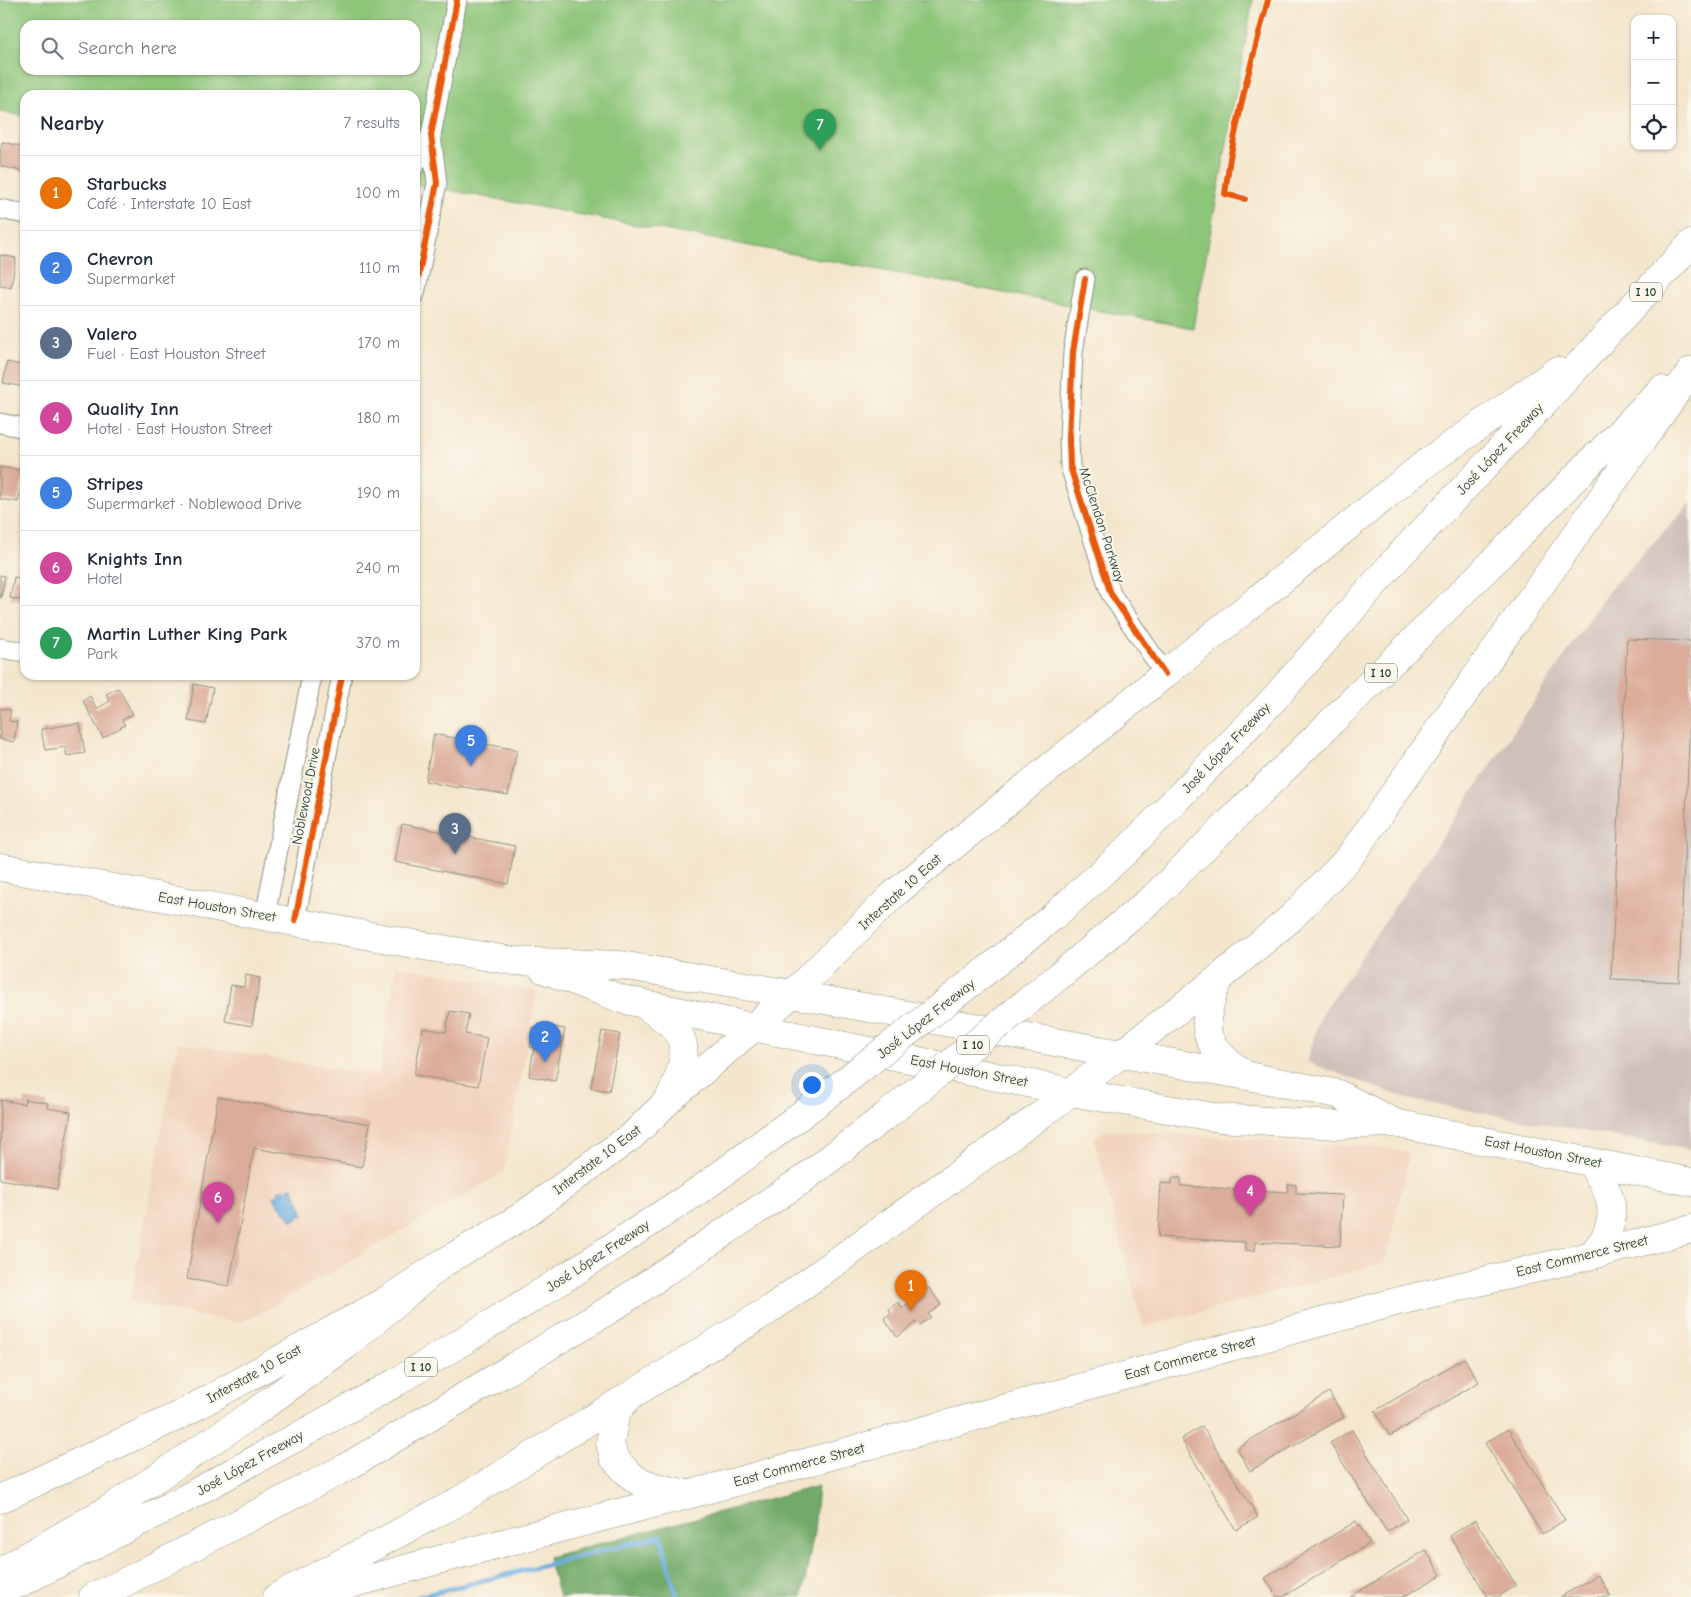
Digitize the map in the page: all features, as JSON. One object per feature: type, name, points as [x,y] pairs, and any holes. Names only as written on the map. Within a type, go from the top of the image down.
[{"type":"main road","name":"José López Freeway","points":[[0,1591],[18,1584],[184,1499],[394,1383],[560,1281],[704,1187],[817,1103],[986,972],[1055,915],[1127,850],[1272,701],[1399,556],[1691,244]]},
{"type":"main road","name":"Interstate 10 East","points":[[0,1499],[182,1414],[387,1300],[443,1263],[521,1217],[633,1135],[668,1101],[792,994],[894,894],[1164,674],[1425,464],[1601,340]]},
{"type":"main road","name":"I 10","points":[[93,1597],[345,1468],[612,1308],[802,1180],[888,1114],[1154,897],[1489,566],[1647,405],[1691,357]]},
{"type":"main road","points":[[277,1597],[454,1504],[768,1310],[1072,1092],[1218,979],[1291,918],[1348,858],[1691,371]]},
{"type":"main road","name":"East Houston Street","points":[[0,867],[430,947],[523,962],[621,965],[1248,1076],[1338,1094],[1394,1123]]},
{"type":"main road","name":"East Houston Street","points":[[523,962],[621,999],[1072,1092],[1219,1118],[1337,1125],[1394,1123],[1691,1182]]},
{"type":"main road","points":[[1218,979],[1206,1018],[1207,1033],[1215,1049],[1225,1060],[1248,1076]]},
{"type":"main road","points":[[643,1004],[672,1025],[682,1039],[684,1050],[680,1074],[668,1101]]},
{"type":"main road","points":[[1589,1161],[1611,1200],[1611,1218],[1606,1235],[1592,1255]]},
{"type":"main road","name":"East Commerce Street","points":[[318,1597],[347,1585],[438,1560],[691,1494],[1395,1302],[1592,1255],[1691,1229]]},
{"type":"main road","points":[[0,1572],[114,1506],[251,1415],[345,1346],[443,1263]]},
{"type":"main road","points":[[634,1393],[616,1412],[610,1443],[614,1458],[638,1480],[655,1487],[691,1494]]},
{"type":"street","points":[[420,155],[431,134],[457,0]]},
{"type":"street","points":[[420,267],[437,183],[431,134]]},
{"type":"street","points":[[0,209],[20,213]]},
{"type":"street","name":"McClendon Parkway","points":[[1085,279],[1073,352],[1069,439],[1070,466],[1111,594],[1164,674]]},
{"type":"street","points":[[0,423],[20,427]]},
{"type":"street","points":[[0,648],[20,651]]},
{"type":"street","name":"Noblewood Drive","points":[[265,916],[311,680]]},
{"type":"street","name":"Noblewood Drive","points":[[295,921],[341,680]]},
{"type":"shaded area","points":[[1691,503],[1691,1150],[1411,1100],[1307,1062],[1319,1019],[1610,589]]},
{"type":"shaded area","points":[[396,966],[537,991],[504,1172],[250,1319],[238,1323],[130,1302],[178,1042],[378,1076]]},
{"type":"shaded area","points":[[1105,1130],[1378,1147],[1410,1153],[1385,1263],[1143,1327],[1094,1138]]},
{"type":"green space","points":[[0,0],[1253,0],[1193,328],[420,185],[420,90],[20,90],[20,115],[0,112]]},
{"type":"green space","points":[[818,1486],[814,1532],[802,1597],[559,1597],[548,1557]]},
{"type":"water","points":[[292,1186],[304,1214],[292,1221],[273,1197],[279,1194],[278,1191],[284,1188],[285,1191]]},
{"type":"building","points":[[2,142],[20,146],[20,171],[0,166]]},
{"type":"building","points":[[0,255],[16,258],[11,287],[0,285]]},
{"type":"building","points":[[7,362],[20,365],[20,386],[3,383]]},
{"type":"building","points":[[0,467],[20,470],[18,502],[0,499]]},
{"type":"building","points":[[0,575],[5,576],[1,598],[0,597]]},
{"type":"building","points":[[14,577],[20,578],[20,600],[10,598]]},
{"type":"building","points":[[1627,639],[1691,641],[1691,691],[1679,982],[1611,979]]},
{"type":"building","points":[[194,684],[213,688],[206,724],[188,721]]},
{"type":"building","points":[[118,688],[133,714],[122,720],[125,725],[103,738],[83,701],[90,696],[97,709],[110,701],[106,694]]},
{"type":"building","points":[[0,708],[11,710],[9,721],[17,722],[14,742],[0,739]]},
{"type":"building","points":[[80,723],[85,753],[67,756],[65,747],[45,750],[41,729]]},
{"type":"building","points":[[434,734],[517,750],[508,795],[425,781]]},
{"type":"building","points":[[402,824],[515,846],[508,884],[395,862]]},
{"type":"building","points":[[246,975],[260,978],[252,1026],[225,1021],[231,985],[244,987]]},
{"type":"building","points":[[450,1011],[469,1014],[465,1034],[487,1038],[478,1086],[414,1075],[423,1028],[446,1032]]},
{"type":"building","points":[[539,1024],[565,1029],[555,1081],[529,1076],[534,1048],[530,1047],[533,1027],[538,1028]]},
{"type":"building","points":[[602,1031],[620,1034],[609,1091],[591,1088]]},
{"type":"building","points":[[218,1097],[370,1124],[362,1167],[254,1148],[229,1286],[187,1279]]},
{"type":"building","points":[[25,1099],[48,1103],[47,1108],[71,1112],[57,1189],[0,1179],[1,1100],[24,1104]]},
{"type":"building","points":[[1172,1178],[1181,1178],[1181,1186],[1287,1192],[1288,1184],[1296,1185],[1296,1193],[1343,1195],[1340,1246],[1255,1242],[1255,1251],[1245,1250],[1245,1242],[1158,1237],[1161,1183],[1172,1184]]},
{"type":"building","points":[[929,1288],[941,1305],[928,1314],[931,1317],[920,1325],[917,1322],[897,1337],[884,1318],[891,1313],[889,1309],[898,1302],[902,1308]]},
{"type":"building","points":[[1464,1358],[1479,1382],[1390,1436],[1375,1411]]},
{"type":"building","points":[[1329,1392],[1344,1417],[1250,1471],[1237,1448]]},
{"type":"building","points":[[1202,1426],[1258,1517],[1236,1530],[1181,1439]]},
{"type":"building","points":[[1508,1429],[1565,1520],[1542,1534],[1485,1443]]},
{"type":"building","points":[[1352,1430],[1407,1519],[1387,1532],[1330,1443]]},
{"type":"building","points":[[1475,1520],[1516,1585],[1498,1597],[1488,1597],[1450,1536]]},
{"type":"building","points":[[1356,1521],[1370,1543],[1283,1597],[1277,1597],[1265,1578]]},
{"type":"building","points":[[1426,1550],[1441,1575],[1403,1597],[1350,1597]]},
{"type":"building","points":[[1598,1575],[1611,1597],[1560,1597]]},
{"type":"waterway","points":[[418,1597],[661,1536],[677,1597]]},
{"type":"cycle path","points":[[420,269],[437,183],[431,135],[457,0]]},
{"type":"cycle path","points":[[1245,199],[1225,194],[1230,158],[1246,83],[1268,0]]},
{"type":"cycle path","points":[[1085,279],[1073,352],[1069,439],[1070,466],[1111,594],[1165,674]]},
{"type":"cycle path","points":[[295,921],[341,680]]},
{"type":"place","name":"Martin Luther King Park","points":[[820,150]]},
{"type":"place","name":"Stripes","points":[[471,766]]},
{"type":"place","name":"Valero","points":[[455,854]]},
{"type":"place","name":"Chevron","points":[[545,1062]]},
{"type":"place","name":"Quality Inn","points":[[1250,1216]]},
{"type":"place","name":"Knights Inn","points":[[218,1223]]},
{"type":"place","name":"Starbucks","points":[[911,1311]]}]
